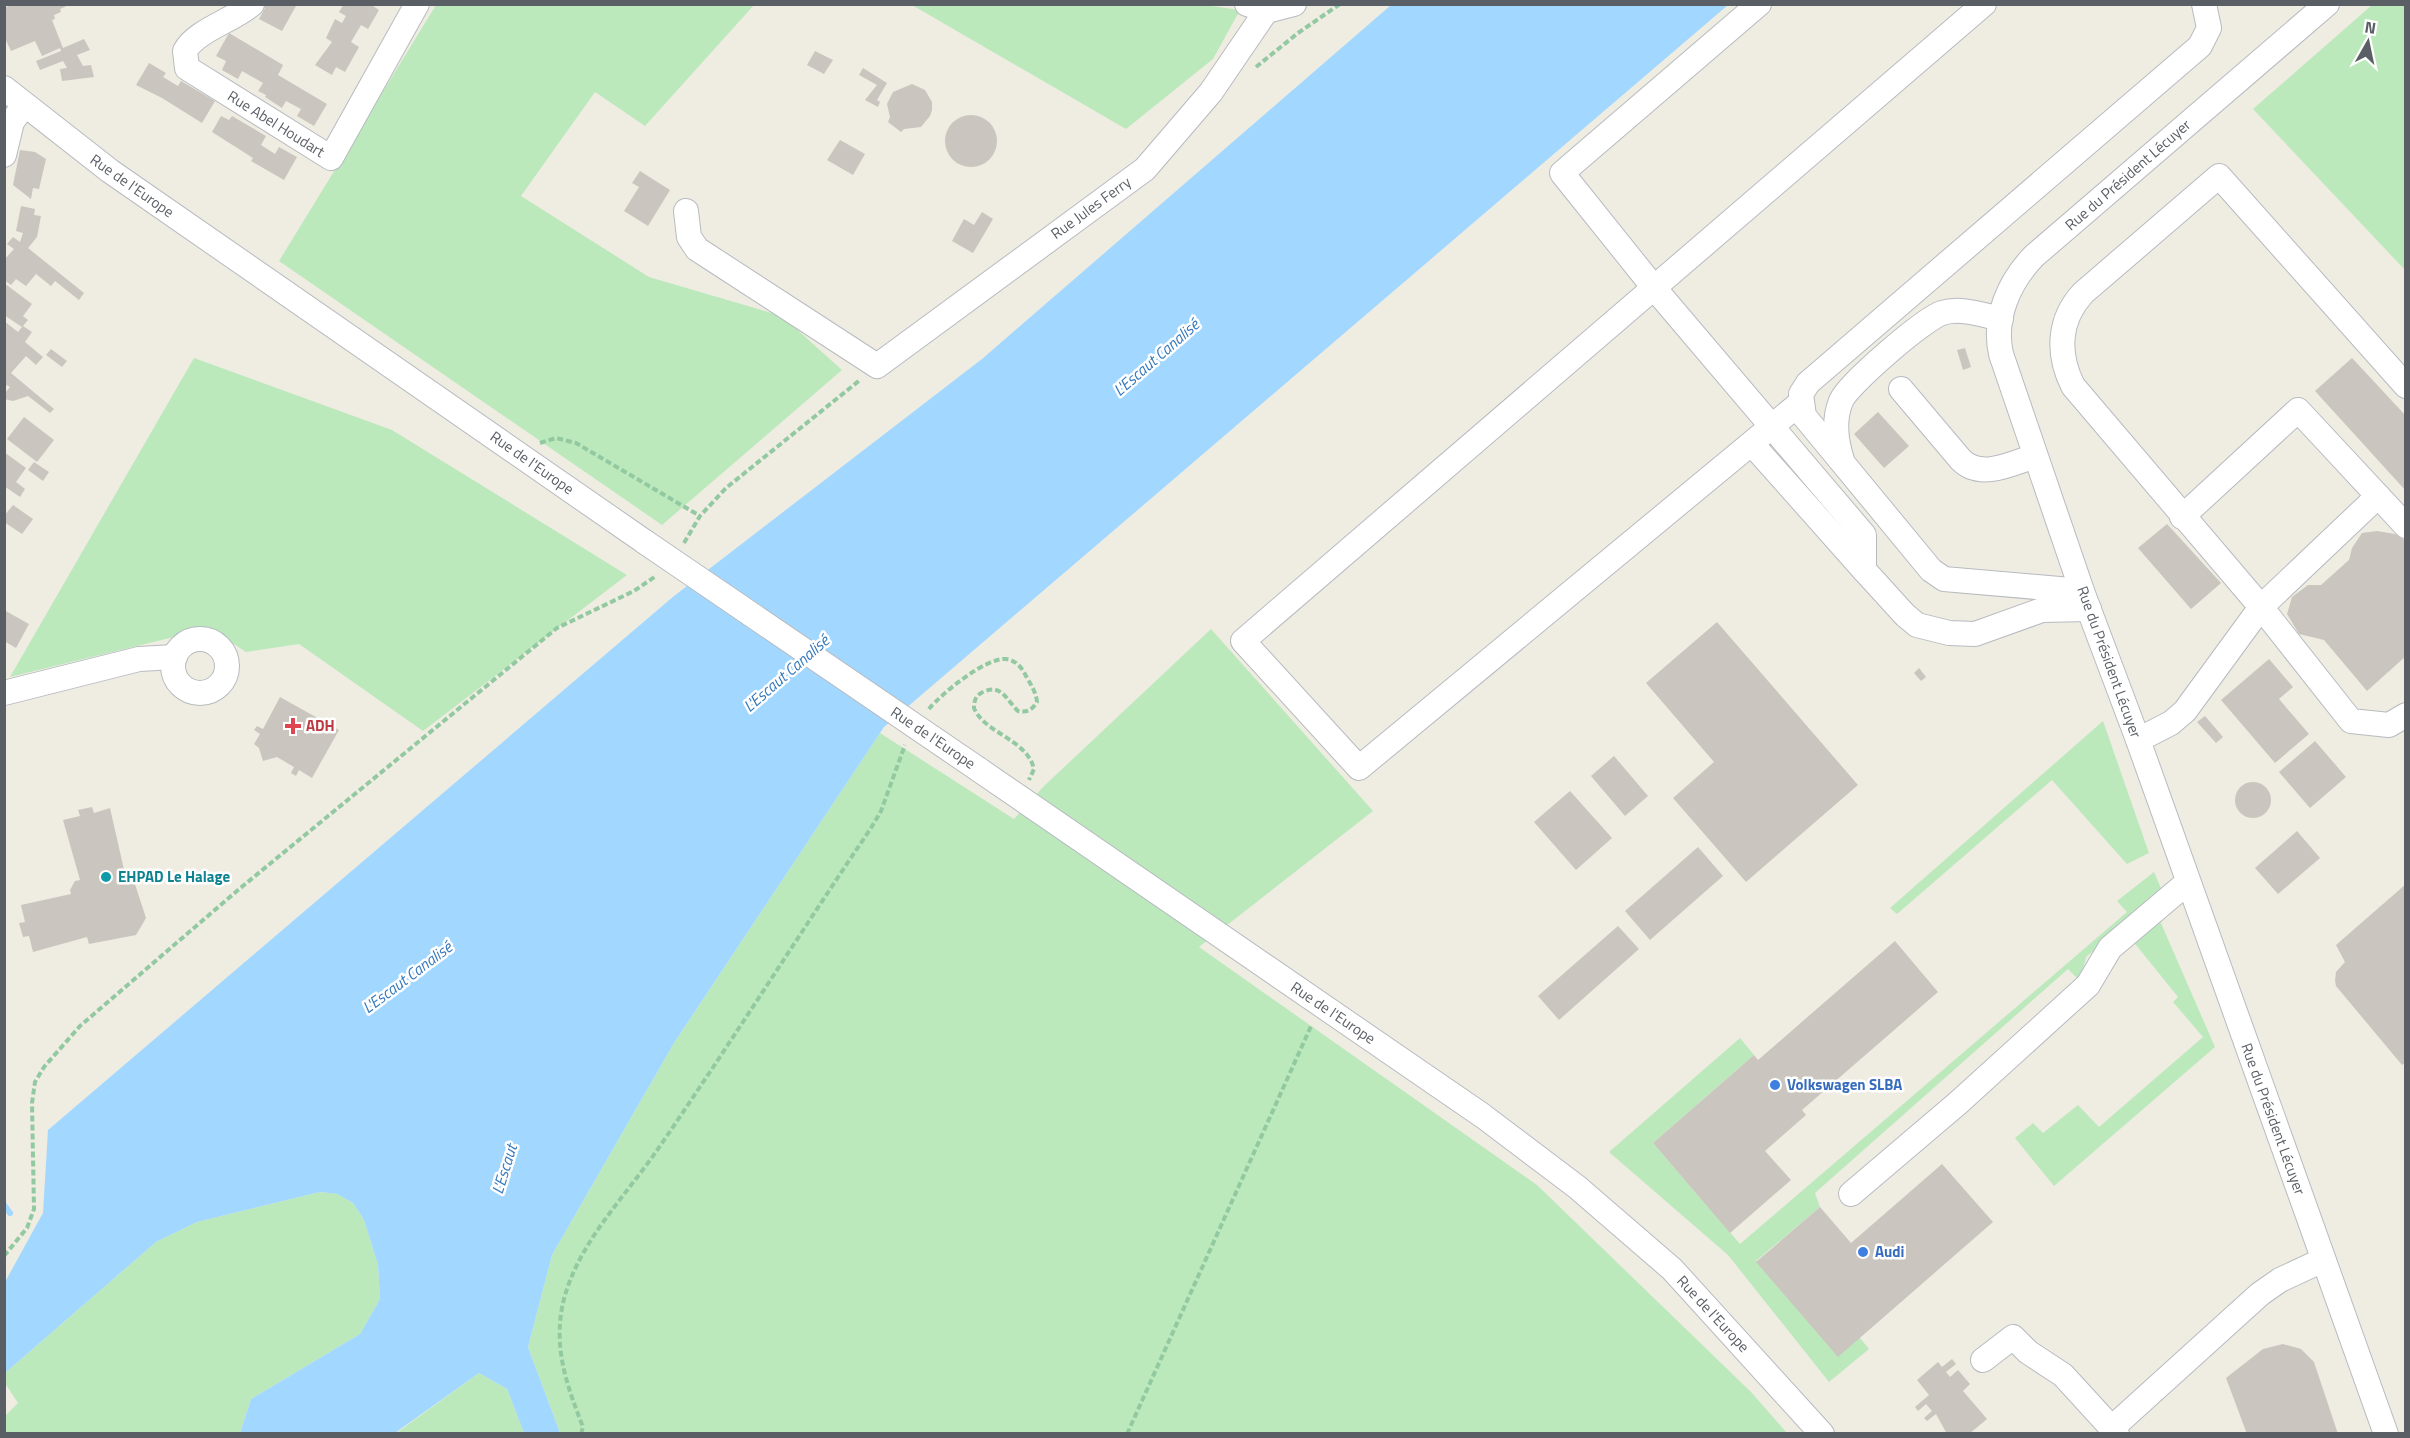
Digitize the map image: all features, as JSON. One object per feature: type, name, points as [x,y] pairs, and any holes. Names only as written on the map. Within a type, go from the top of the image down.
[{"type":"street","name":"Rue Abel Houdart","points":[[252,4],[240,14],[192,41],[185,51],[188,68],[331,158],[417,4]]},
{"type":"street","points":[[1262,7],[1294,4]]},
{"type":"street","points":[[1759,4],[1562,173],[1655,289],[1864,535],[1864,570]]},
{"type":"street","points":[[1800,403],[1359,768],[1243,641],[1984,4]]},
{"type":"street","points":[[2086,600],[1944,579],[1931,570],[1804,416],[1800,403],[1801,394],[1808,383],[2200,46],[2209,27],[2204,4]]},
{"type":"street","name":"Rue du Président Lécuyer","points":[[2327,4],[2034,256],[2013,283],[2001,319],[1999,337],[2001,354],[2086,600],[2386,1434]]},
{"type":"street","name":"Rue Jules Ferry","points":[[877,366],[1145,169],[1164,150],[1211,92],[1262,7]]},
{"type":"street","name":"Rue de l'Europe","points":[[4,88],[119,178],[645,542],[1506,1132],[1618,1220],[1700,1298],[1822,1434]]},
{"type":"street","points":[[4,155],[12,122],[24,105]]},
{"type":"street","points":[[2406,386],[2219,176],[2083,293],[2069,313],[2062,334],[2064,366],[2073,386],[2182,517],[2261,607],[2351,721],[2389,725],[2406,715]]},
{"type":"street","points":[[686,211],[689,237],[697,249],[877,366]]},
{"type":"street","points":[[1844,465],[1838,446],[1836,423],[1841,402],[1852,385],[1934,316],[1959,311],[2001,319]]},
{"type":"street","points":[[1901,389],[1961,460],[1971,468],[1994,468],[2036,456]]},
{"type":"street","points":[[2182,517],[2298,410],[2406,526]]},
{"type":"street","points":[[1752,444],[1910,620],[1924,628],[1949,633],[1985,631],[2042,610],[2086,600]]},
{"type":"street","points":[[2138,740],[2171,723],[2185,711],[2261,607],[2378,496]]},
{"type":"street","points":[[4,693],[139,659],[175,657]]},
{"type":"street","points":[[1851,1194],[1958,1103],[2088,985],[2110,948],[2188,882]]},
{"type":"street","points":[[1983,1360],[2013,1336],[2028,1352],[2063,1376],[2114,1431],[2259,1294],[2280,1280],[2323,1260]]},
{"type":"path","points":[[1248,73],[1298,33],[1340,4]]},
{"type":"path","points":[[679,552],[700,516],[734,481],[877,366]]},
{"type":"path","points":[[547,453],[537,446],[545,439],[569,440],[700,516]]},
{"type":"path","points":[[4,1256],[27,1228],[34,1209],[32,1103],[35,1082],[44,1067],[80,1026],[238,890],[557,628],[634,591],[658,574]]},
{"type":"path","points":[[927,711],[948,689],[994,661],[1006,659],[1016,663],[1022,668],[1034,691],[1037,702],[1034,706],[1026,711],[1018,711],[1008,696],[993,689],[980,693],[974,708],[981,718],[1029,757],[1033,775],[1025,786]]},
{"type":"path","points":[[581,1434],[583,1427],[564,1376],[560,1347],[562,1310],[572,1278],[604,1222],[659,1148],[871,828],[908,739]]},
{"type":"path","points":[[1127,1434],[1321,1005]]},
{"type":"green space","points":[[1197,4],[1240,10],[1213,59],[1126,129],[912,5]]},
{"type":"green space","points":[[436,5],[754,5],[645,126],[595,92],[521,196],[649,277],[782,316],[842,370],[662,525],[279,261]]},
{"type":"green space","points":[[2372,5],[2405,5],[2405,270],[2253,109]]},
{"type":"green space","points":[[194,358],[392,430],[627,575],[423,731],[299,644],[246,652],[214,631],[190,633],[10,677]]},
{"type":"green space","points":[[1211,629],[1373,811],[1199,947],[1537,1185],[1751,1392],[1787,1433],[560,1433],[528,1347],[552,1255],[674,1043],[880,733],[1014,819],[1043,787]]},
{"type":"green space","points":[[2103,721],[2149,853],[2127,864],[2052,780],[1897,914],[1890,908]]},
{"type":"green space","points":[[2154,872],[2163,893],[2086,957],[2080,981],[2068,969],[1815,1193],[1820,1207],[1756,1261],[1860,1338],[1869,1349],[1829,1382],[1728,1255],[1609,1152],[1740,1038],[1754,1055],[1653,1143],[1740,1244],[2127,912],[2117,901]]},
{"type":"green space","points":[[2160,921],[2215,1047],[2054,1186],[2015,1138],[2033,1123],[2043,1133],[2078,1105],[2099,1127],[2203,1037],[2173,1002],[2178,997],[2132,940]]},
{"type":"green space","points":[[320,1192],[337,1194],[353,1203],[364,1220],[378,1265],[380,1299],[360,1334],[251,1399],[240,1433],[5,1433],[4,1417],[18,1403],[5,1383],[5,1373],[156,1242],[197,1222]]},
{"type":"green space","points":[[479,1373],[507,1389],[524,1433],[395,1434]]},
{"type":"water","points":[[1391,5],[1728,5],[884,727],[674,1043],[552,1255],[528,1347],[560,1433],[524,1433],[507,1389],[479,1373],[395,1433],[240,1433],[251,1399],[360,1334],[380,1299],[378,1265],[364,1220],[353,1203],[337,1194],[320,1192],[197,1222],[156,1242],[5,1373],[5,1282],[43,1213],[48,1130],[674,596],[982,359]]},
{"type":"building","points":[[13,4],[71,4],[60,9],[61,12],[54,15],[55,19],[52,20],[63,48],[84,39],[90,50],[77,55],[83,66],[91,65],[94,77],[62,81],[60,69],[67,68],[63,61],[40,70],[36,61],[61,51],[60,48],[42,56],[35,41],[11,51],[4,36],[4,8]]},
{"type":"building","points":[[259,4],[297,4],[282,31],[259,19],[265,8]]},
{"type":"building","points":[[344,4],[370,4],[379,10],[368,29],[361,25],[351,42],[359,47],[345,72],[336,67],[332,75],[315,65],[332,42],[326,38],[335,19],[342,23],[346,16],[339,12]]},
{"type":"building","points":[[229,33],[283,65],[278,75],[327,104],[314,126],[297,116],[301,109],[286,101],[282,108],[265,97],[266,95],[258,91],[263,83],[242,71],[238,79],[222,70],[226,61],[216,56]]},
{"type":"building","points":[[815,51],[833,60],[824,74],[807,65]]},
{"type":"building","points":[[149,63],[166,73],[163,77],[178,86],[181,81],[215,101],[202,123],[136,85]]},
{"type":"building","points":[[863,68],[887,83],[877,100],[880,102],[878,107],[865,100],[877,85],[859,75]]},
{"type":"building","points":[[912,84],[925,90],[932,102],[932,110],[921,127],[904,129],[901,132],[888,122],[890,117],[887,104],[893,92]]},
{"type":"building","points":[[966,115],[976,115],[990,122],[997,141],[990,160],[976,167],[966,167],[956,163],[949,156],[945,146],[945,136],[949,126],[956,119]]},
{"type":"building","points":[[221,116],[229,120],[232,116],[266,136],[261,145],[275,154],[279,147],[297,157],[284,180],[251,161],[253,158],[212,132]]},
{"type":"building","points":[[840,140],[865,154],[853,175],[827,160]]},
{"type":"building","points":[[20,150],[35,152],[46,159],[39,189],[33,188],[31,199],[13,185]]},
{"type":"building","points":[[640,171],[670,190],[648,226],[624,211],[639,187],[632,183]]},
{"type":"building","points":[[21,206],[35,209],[34,215],[41,216],[37,237],[28,248],[84,293],[79,300],[55,281],[51,286],[36,274],[26,286],[16,279],[11,285],[4,280],[4,260],[14,249],[7,244],[13,237],[20,242],[23,233],[16,231]]},
{"type":"building","points":[[982,212],[993,219],[973,253],[952,241],[964,219],[974,225]]},
{"type":"building","points":[[4,283],[32,304],[23,316],[28,320],[23,326],[32,332],[25,342],[43,357],[36,365],[26,356],[11,373],[54,409],[50,413],[28,396],[13,401],[4,399],[4,394],[10,387],[7,385],[4,388],[4,321],[18,332],[22,327],[4,315]]},
{"type":"building","points":[[1965,348],[1971,367],[1963,370],[1957,350]]},
{"type":"building","points":[[51,349],[67,361],[62,367],[46,355]]},
{"type":"building","points":[[2352,358],[2406,416],[2406,491],[2315,391]]},
{"type":"building","points":[[1878,412],[1909,446],[1884,468],[1854,434]]},
{"type":"building","points":[[24,417],[54,440],[37,462],[7,439]]},
{"type":"building","points":[[4,452],[26,468],[16,482],[25,489],[20,497],[4,486]]},
{"type":"building","points":[[34,462],[49,472],[43,481],[28,470]]},
{"type":"building","points":[[13,505],[33,519],[22,534],[4,522],[4,516]]},
{"type":"building","points":[[2167,524],[2221,583],[2191,609],[2138,548]]},
{"type":"building","points":[[2377,531],[2395,534],[2406,541],[2406,656],[2367,691],[2324,640],[2299,634],[2287,614],[2292,597],[2308,585],[2321,585],[2349,560],[2352,548],[2362,533]]},
{"type":"building","points":[[4,610],[29,624],[16,648],[4,641]]},
{"type":"building","points":[[1717,622],[1858,785],[1746,882],[1673,798],[1714,762],[1646,683]]},
{"type":"building","points":[[2269,659],[2293,687],[2279,699],[2309,734],[2275,763],[2221,700]]},
{"type":"building","points":[[1919,668],[1926,677],[1921,681],[1914,673]]},
{"type":"building","points":[[280,697],[339,730],[312,778],[299,770],[296,776],[291,773],[294,767],[277,757],[263,761],[259,748],[254,744],[260,734],[254,730],[257,726],[263,729]]},
{"type":"building","points":[[2205,716],[2223,737],[2216,743],[2197,722]]},
{"type":"building","points":[[2315,741],[2346,777],[2310,808],[2279,772]]},
{"type":"building","points":[[1614,756],[1648,796],[1625,816],[1591,776]]},
{"type":"building","points":[[2253,782],[2266,787],[2271,800],[2266,813],[2253,818],[2240,813],[2235,800],[2240,787]]},
{"type":"building","points":[[1570,791],[1612,838],[1576,870],[1534,822]]},
{"type":"building","name":"EHPAD Le Halage","points":[[92,807],[94,813],[110,808],[125,874],[131,872],[146,918],[136,935],[89,944],[87,937],[33,952],[29,936],[23,937],[19,923],[25,922],[21,905],[71,894],[70,890],[75,881],[80,880],[63,820],[80,816],[78,810]]},
{"type":"building","points":[[2297,831],[2320,858],[2278,894],[2255,868]]},
{"type":"building","points":[[1698,847],[1723,876],[1650,940],[1625,911]]},
{"type":"building","points":[[2406,884],[2406,1062],[2402,1065],[2336,986],[2335,981],[2336,972],[2345,962],[2336,945]]},
{"type":"building","points":[[1618,926],[1639,949],[1559,1020],[1538,996]]},
{"type":"building","name":"Volkswagen SLBA","points":[[1895,941],[1938,992],[1802,1110],[1806,1115],[1765,1151],[1791,1180],[1730,1233],[1653,1143],[1754,1055],[1758,1060]]},
{"type":"building","name":"Audi","points":[[1942,1164],[1993,1222],[1838,1357],[1756,1262],[1820,1207],[1851,1243]]},
{"type":"building","points":[[2283,1344],[2301,1349],[2314,1362],[2338,1434],[2247,1434],[2226,1378],[2263,1349]]},
{"type":"building","points":[[1952,1359],[1956,1364],[1946,1372],[1950,1377],[1958,1370],[1970,1384],[1963,1391],[1987,1419],[1969,1434],[1947,1434],[1936,1414],[1927,1421],[1924,1418],[1932,1411],[1926,1404],[1918,1411],[1915,1407],[1929,1395],[1917,1380],[1938,1362],[1942,1367]]},
{"type":"waterway","points":[[4,1205],[10,1213]]},
{"type":"place","name":"ADH","points":[[293,726]]},
{"type":"place","name":"EHPAD Le Halage","points":[[106,877]]},
{"type":"place","name":"Volkswagen SLBA","points":[[1775,1085]]},
{"type":"place","name":"Audi","points":[[1863,1252]]},
{"type":"water label","name":"L'Escaut Canalisé","points":[[1156,357]]},
{"type":"water label","name":"L'Escaut Canalisé","points":[[786,673]]},
{"type":"water label","name":"L'Escaut Canalisé","points":[[407,977]]},
{"type":"water label","name":"L'Escaut","points":[[504,1169]]}]
